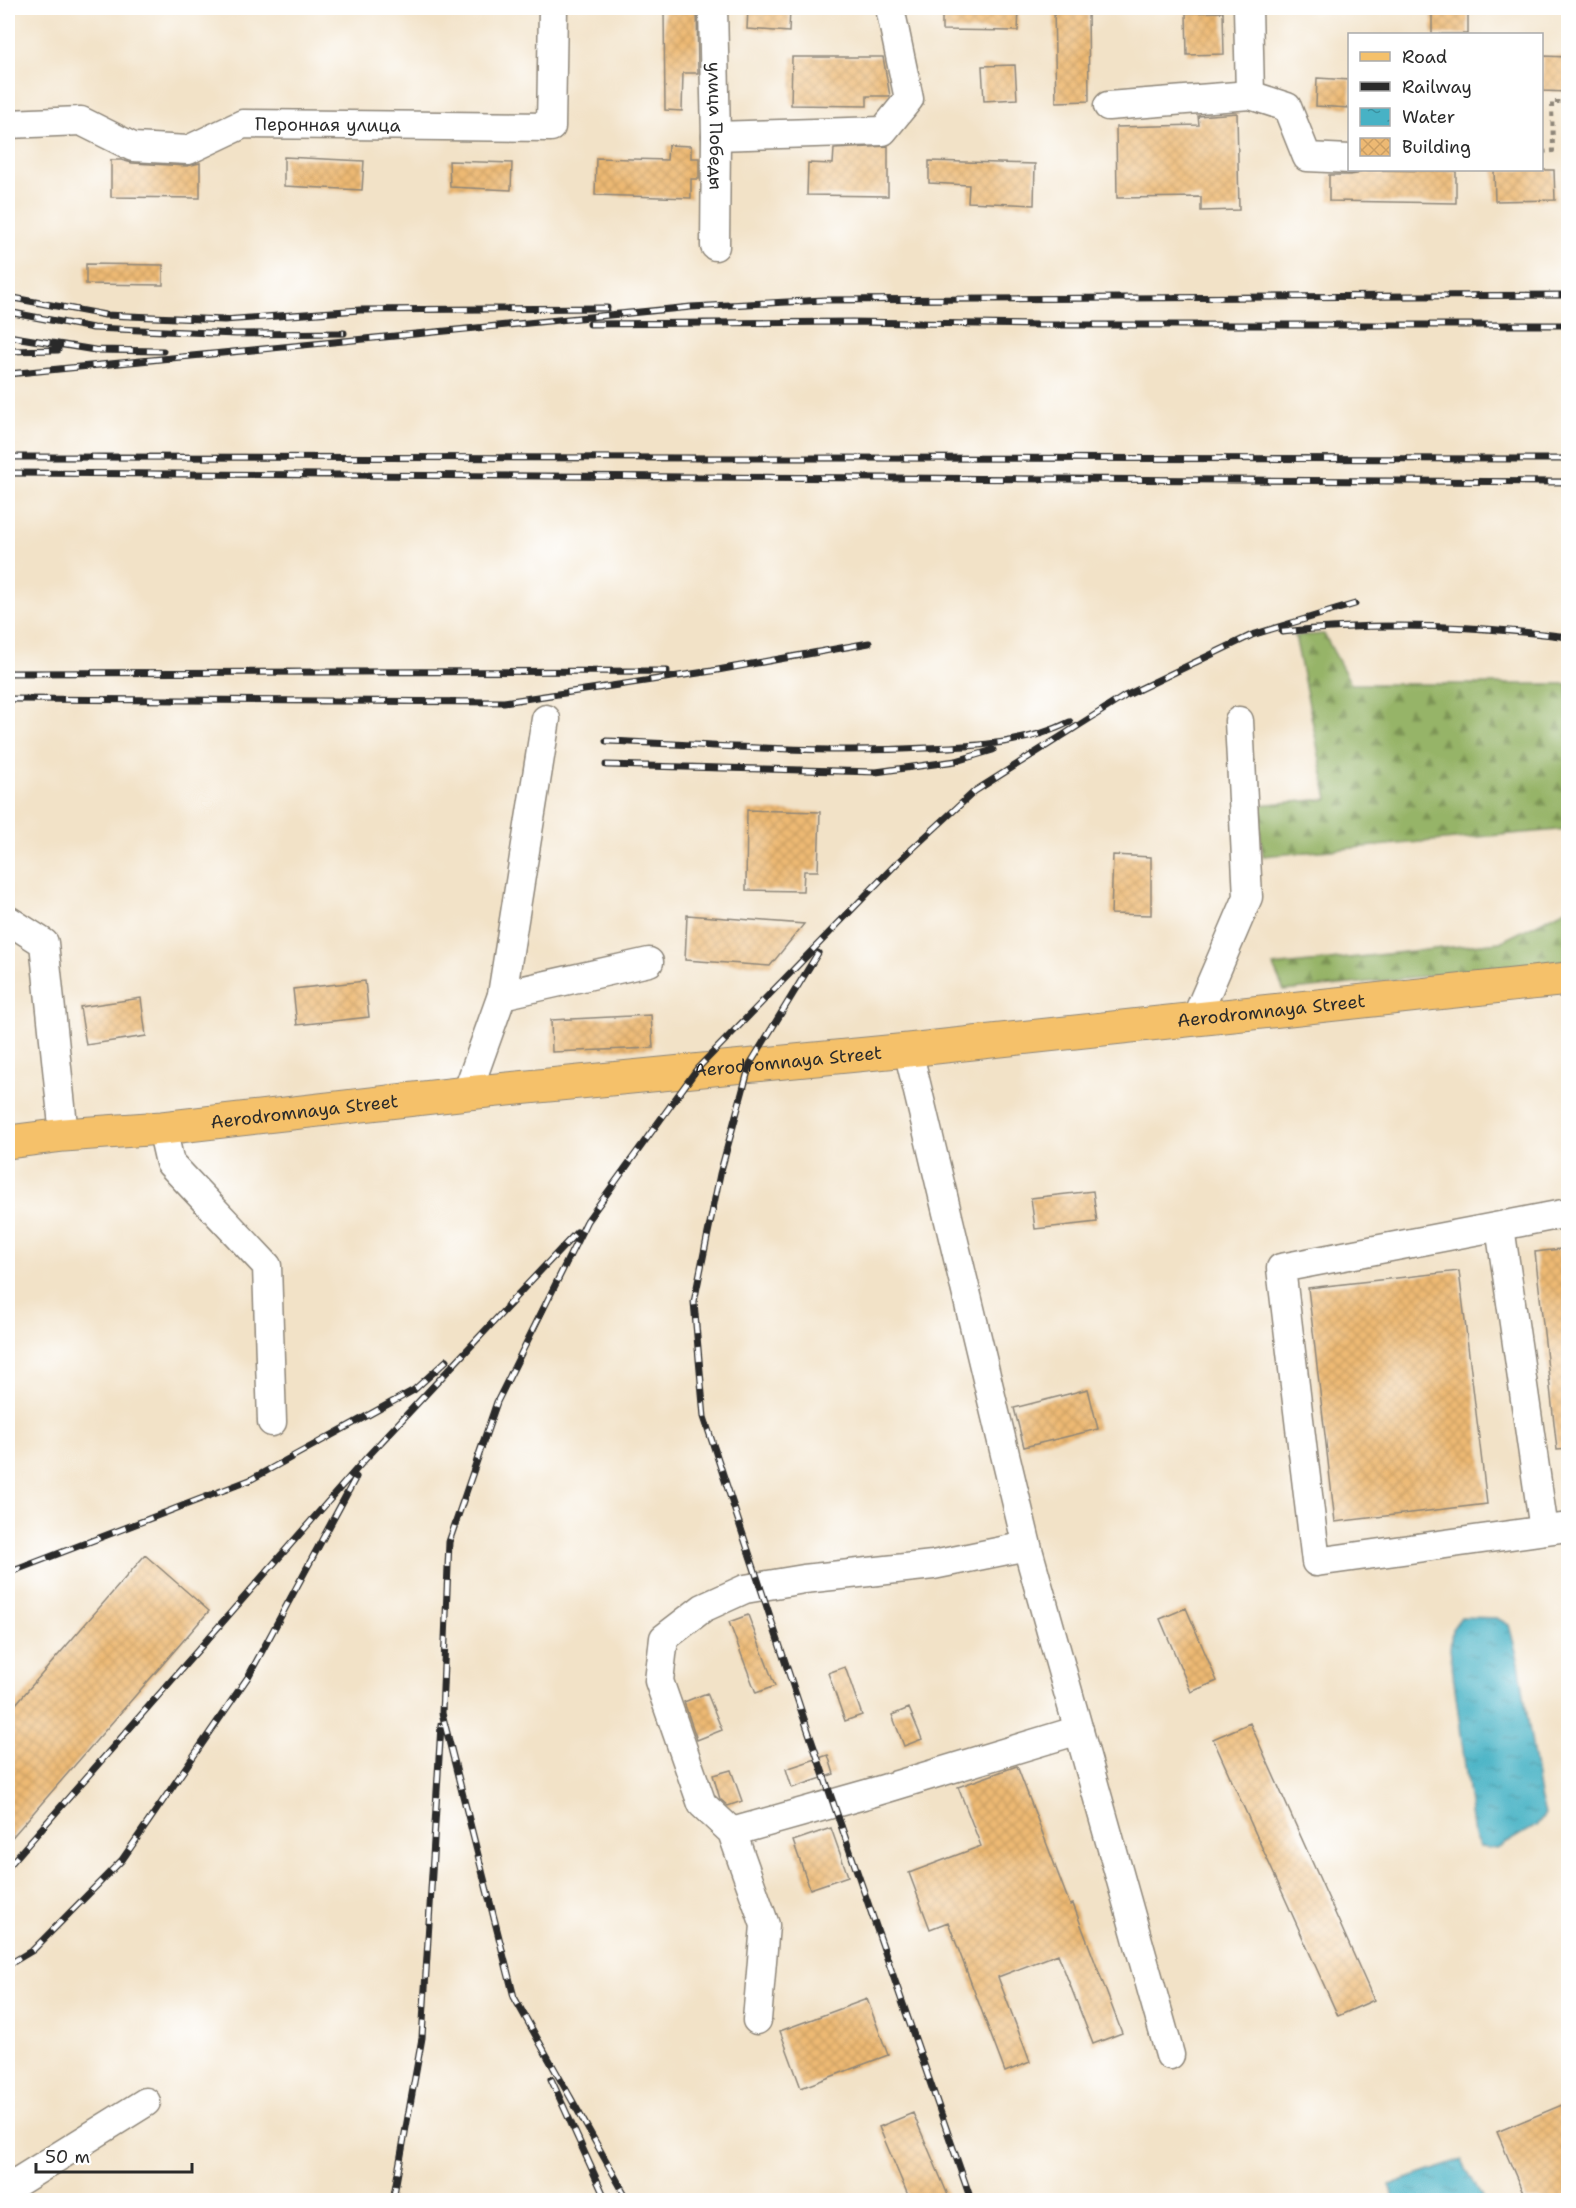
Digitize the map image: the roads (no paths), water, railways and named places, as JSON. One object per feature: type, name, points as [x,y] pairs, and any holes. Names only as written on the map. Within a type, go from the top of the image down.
[{"type":"main road","name":"Aerodromnaya Street","points":[[8,1137],[162,1128],[467,1093],[908,1050],[1569,979]]},
{"type":"street","name":"Перонная улица","points":[[8,124],[81,121],[133,147],[188,150],[243,124],[551,127],[553,8]]},
{"type":"street","name":"улица Победы","points":[[713,8],[716,136],[715,246]]},
{"type":"street","points":[[716,136],[883,131],[909,99],[890,8]]},
{"type":"street","points":[[1248,8],[1250,95]]},
{"type":"street","points":[[1108,106],[1250,95],[1287,107],[1307,157],[1348,159]]},
{"type":"street","points":[[467,1093],[502,995],[546,719]]},
{"type":"street","points":[[1196,1018],[1248,897],[1239,721]]},
{"type":"street","points":[[8,920],[44,943],[64,1135]]},
{"type":"street","points":[[502,995],[649,962]]},
{"type":"street","points":[[908,1050],[1027,1546],[1170,2055]]},
{"type":"street","points":[[162,1128],[170,1163],[267,1266],[272,1422]]},
{"type":"street","points":[[1500,1227],[1556,1528],[1316,1562],[1281,1268],[1569,1213]]},
{"type":"street","points":[[757,2020],[765,1925],[732,1832],[702,1804],[659,1681],[664,1638],[703,1608],[745,1589],[804,1579],[933,1565],[1027,1546]]},
{"type":"street","points":[[732,1832],[1079,1730]]},
{"type":"street","points":[[8,2188],[146,2102]]},
{"type":"water","points":[[1461,1617],[1497,1618],[1509,1625],[1519,1663],[1540,1796],[1545,1814],[1536,1826],[1497,1849],[1480,1847],[1474,1836],[1450,1649],[1452,1629]]},
{"type":"water","points":[[1462,2160],[1483,2200],[1392,2200],[1389,2185]]},
{"type":"railway","points":[[8,374],[691,307],[824,300],[1568,295]]},
{"type":"railway","points":[[8,297],[105,315],[224,320],[360,310],[607,308]]},
{"type":"railway","points":[[8,312],[93,328],[236,334],[344,333]]},
{"type":"railway","points":[[590,324],[852,322],[1038,325],[1568,325]]},
{"type":"railway","points":[[8,336],[95,350],[163,351]]},
{"type":"railway","points":[[8,351],[58,350]]},
{"type":"railway","points":[[8,457],[1568,459]]},
{"type":"railway","points":[[8,473],[1568,482]]},
{"type":"railway","points":[[628,2200],[514,1997],[442,1713],[449,1542],[497,1402],[587,1221],[697,1069],[899,861],[975,791],[1125,696],[1252,635],[1355,604]]},
{"type":"railway","points":[[1282,632],[1354,627],[1425,626],[1568,637]]},
{"type":"railway","points":[[8,699],[504,702],[712,671],[869,643]]},
{"type":"railway","points":[[8,673],[667,671]]},
{"type":"railway","points":[[606,741],[726,747],[887,750],[1000,743],[1036,735],[1070,722]]},
{"type":"railway","points":[[606,765],[876,772],[956,761],[993,750]]},
{"type":"railway","points":[[818,953],[750,1064],[720,1174],[694,1302],[704,1417],[802,1713],[971,2200]]},
{"type":"railway","points":[[507,1306],[577,1232]]},
{"type":"railway","points":[[8,1867],[368,1456],[513,1301]]},
{"type":"railway","points":[[8,1573],[250,1480],[414,1390],[447,1360]]},
{"type":"railway","points":[[8,1965],[33,1950],[122,1860],[248,1677],[356,1477]]},
{"type":"railway","points":[[393,2200],[422,2038],[441,1725]]},
{"type":"railway","points":[[551,2079],[606,2200]]}]
